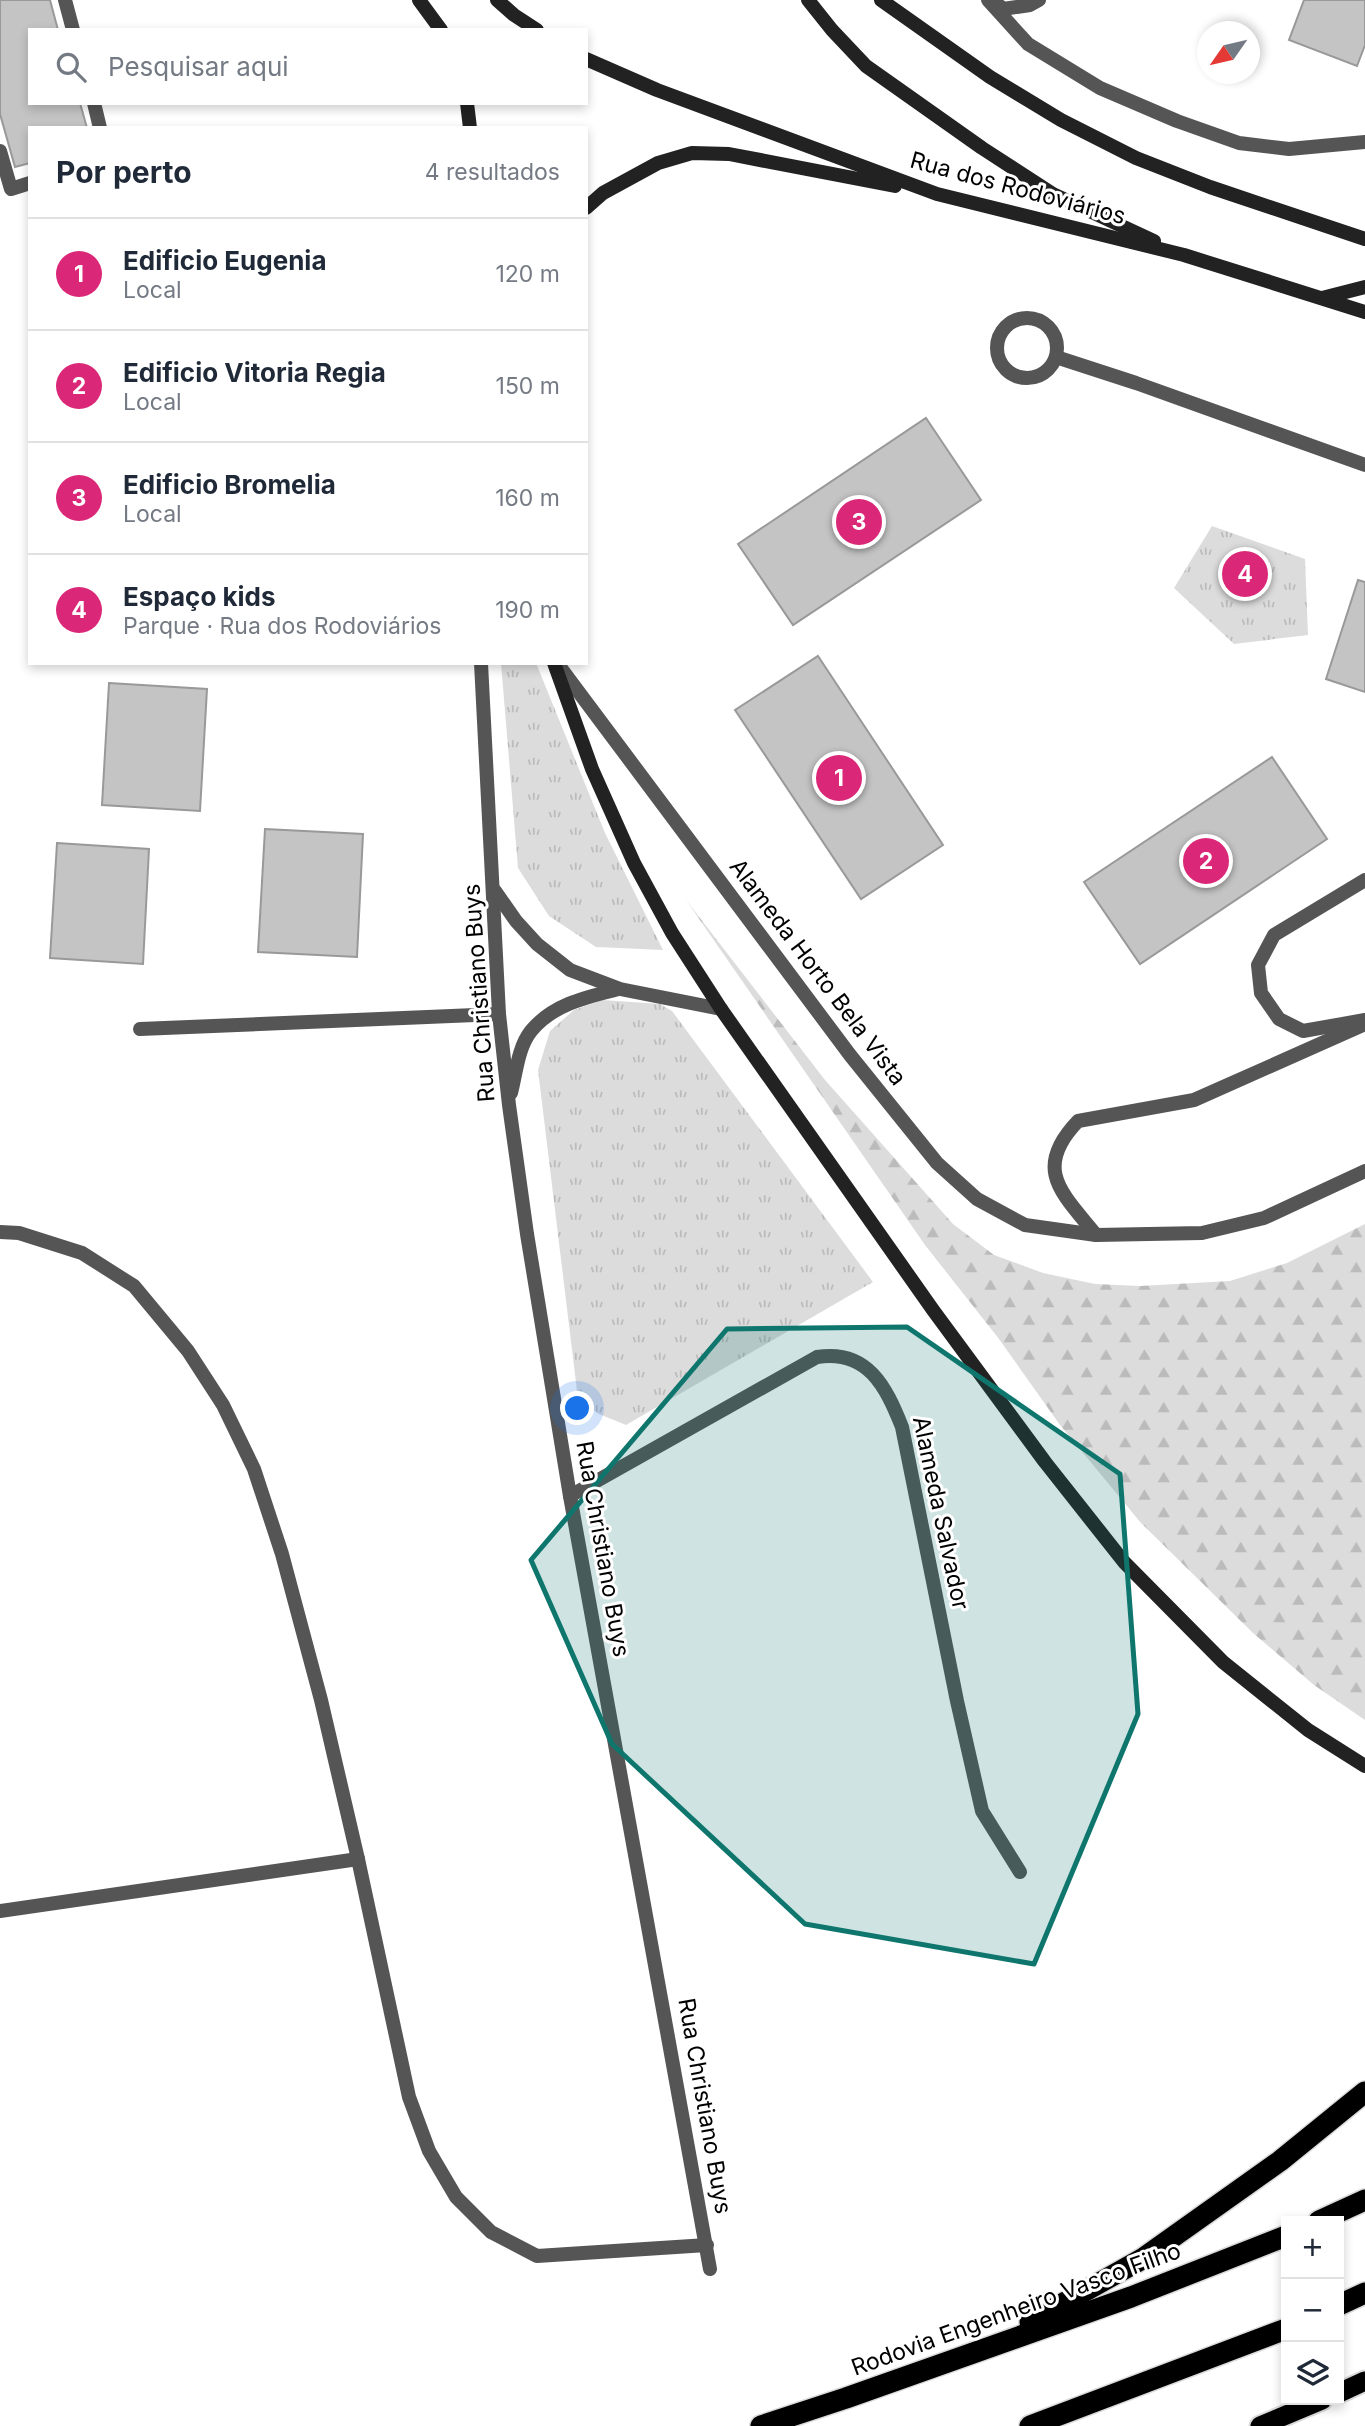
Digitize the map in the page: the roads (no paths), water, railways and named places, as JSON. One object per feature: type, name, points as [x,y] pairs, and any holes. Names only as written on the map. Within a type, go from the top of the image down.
[{"type":"highway","points":[[980,2350],[1142,2259],[1280,2161],[1365,2092]]},
{"type":"highway","points":[[1330,2216],[1365,2200]]},
{"type":"highway","name":"Rodovia Engenheiro Vasco Filho","points":[[761,2426],[1131,2297],[1281,2238]]},
{"type":"highway","points":[[1344,2303],[1365,2293]]},
{"type":"highway","points":[[1030,2426],[1281,2331]]},
{"type":"highway","points":[[1344,2390],[1365,2381]]},
{"type":"highway","points":[[1260,2426],[1310,2405]]},
{"type":"main road","points":[[419,0],[440,28]]},
{"type":"main road","points":[[497,0],[534,28]]},
{"type":"main road","points":[[808,0],[866,66],[982,148],[1053,194],[1184,255]]},
{"type":"main road","points":[[881,0],[990,77],[1061,120],[1136,159],[1365,239]]},
{"type":"main road","name":"Rua dos Rodoviários","points":[[588,60],[657,90],[937,194],[1184,255],[1365,312]]},
{"type":"main road","points":[[467,105],[470,126]]},
{"type":"main road","points":[[588,206],[603,193],[658,163],[692,153],[729,153],[937,194]]},
{"type":"main road","points":[[1321,298],[1365,287]]},
{"type":"main road","points":[[556,665],[592,769],[634,863],[672,933],[721,1009],[933,1310],[1045,1462],[1124,1562],[1223,1662],[1308,1730],[1365,1766]]},
{"type":"street","points":[[65,0],[72,28]]},
{"type":"street","points":[[990,0],[1003,9],[1030,5],[1039,0]]},
{"type":"street","points":[[990,0],[1028,44],[1100,88],[1177,121],[1238,143],[1276,148],[1365,142]]},
{"type":"street","points":[[94,105],[100,126]]},
{"type":"street","points":[[0,151],[11,189],[28,184]]},
{"type":"street","points":[[1024,318],[1043,322],[1055,337],[1056,357],[1045,373],[1026,378],[1016,376],[1002,363],[998,344],[1000,334],[1014,321],[1024,318]]},
{"type":"street","points":[[1056,357],[1365,465]]},
{"type":"street","name":"Rua Christiano Buys","points":[[481,665],[499,1014],[529,1248],[570,1496],[710,2269]]},
{"type":"street","name":"Alameda Horto Bela Vista","points":[[557,665],[850,1055],[937,1163],[977,1199],[1025,1225],[1096,1235],[1202,1233],[1264,1218],[1365,1171]]},
{"type":"street","points":[[1365,880],[1274,935],[1258,965],[1261,993],[1279,1019],[1291,1026],[1303,1031],[1365,1022]]},
{"type":"street","points":[[494,890],[516,921],[537,944],[570,971],[620,989],[721,1009]]},
{"type":"street","points":[[509,1105],[520,1055],[531,1032],[551,1014],[577,999],[620,989]]},
{"type":"street","points":[[140,1029],[499,1014]]},
{"type":"street","points":[[1096,1235],[1055,1180],[1055,1154],[1066,1134],[1078,1121],[1194,1100],[1365,1022]]},
{"type":"street","points":[[0,1232],[19,1233],[82,1253],[134,1286],[188,1351],[223,1405],[254,1469],[282,1554],[321,1700],[409,2097],[429,2151],[456,2197],[491,2232],[537,2256],[707,2245]]},
{"type":"street","name":"Alameda Salvador","points":[[570,1496],[817,1357],[834,1354],[853,1360],[873,1374],[888,1393],[902,1427],[982,1811],[1020,1872]]},
{"type":"street","points":[[0,1911],[358,1859]]},
{"type":"place","name":"Edificio Bromelia","points":[[859,522]]},
{"type":"place","name":"Espaço kids","points":[[1245,574]]},
{"type":"place","name":"Edificio Eugenia","points":[[839,778]]},
{"type":"place","name":"Edificio Vitoria Regia","points":[[1206,861]]}]
